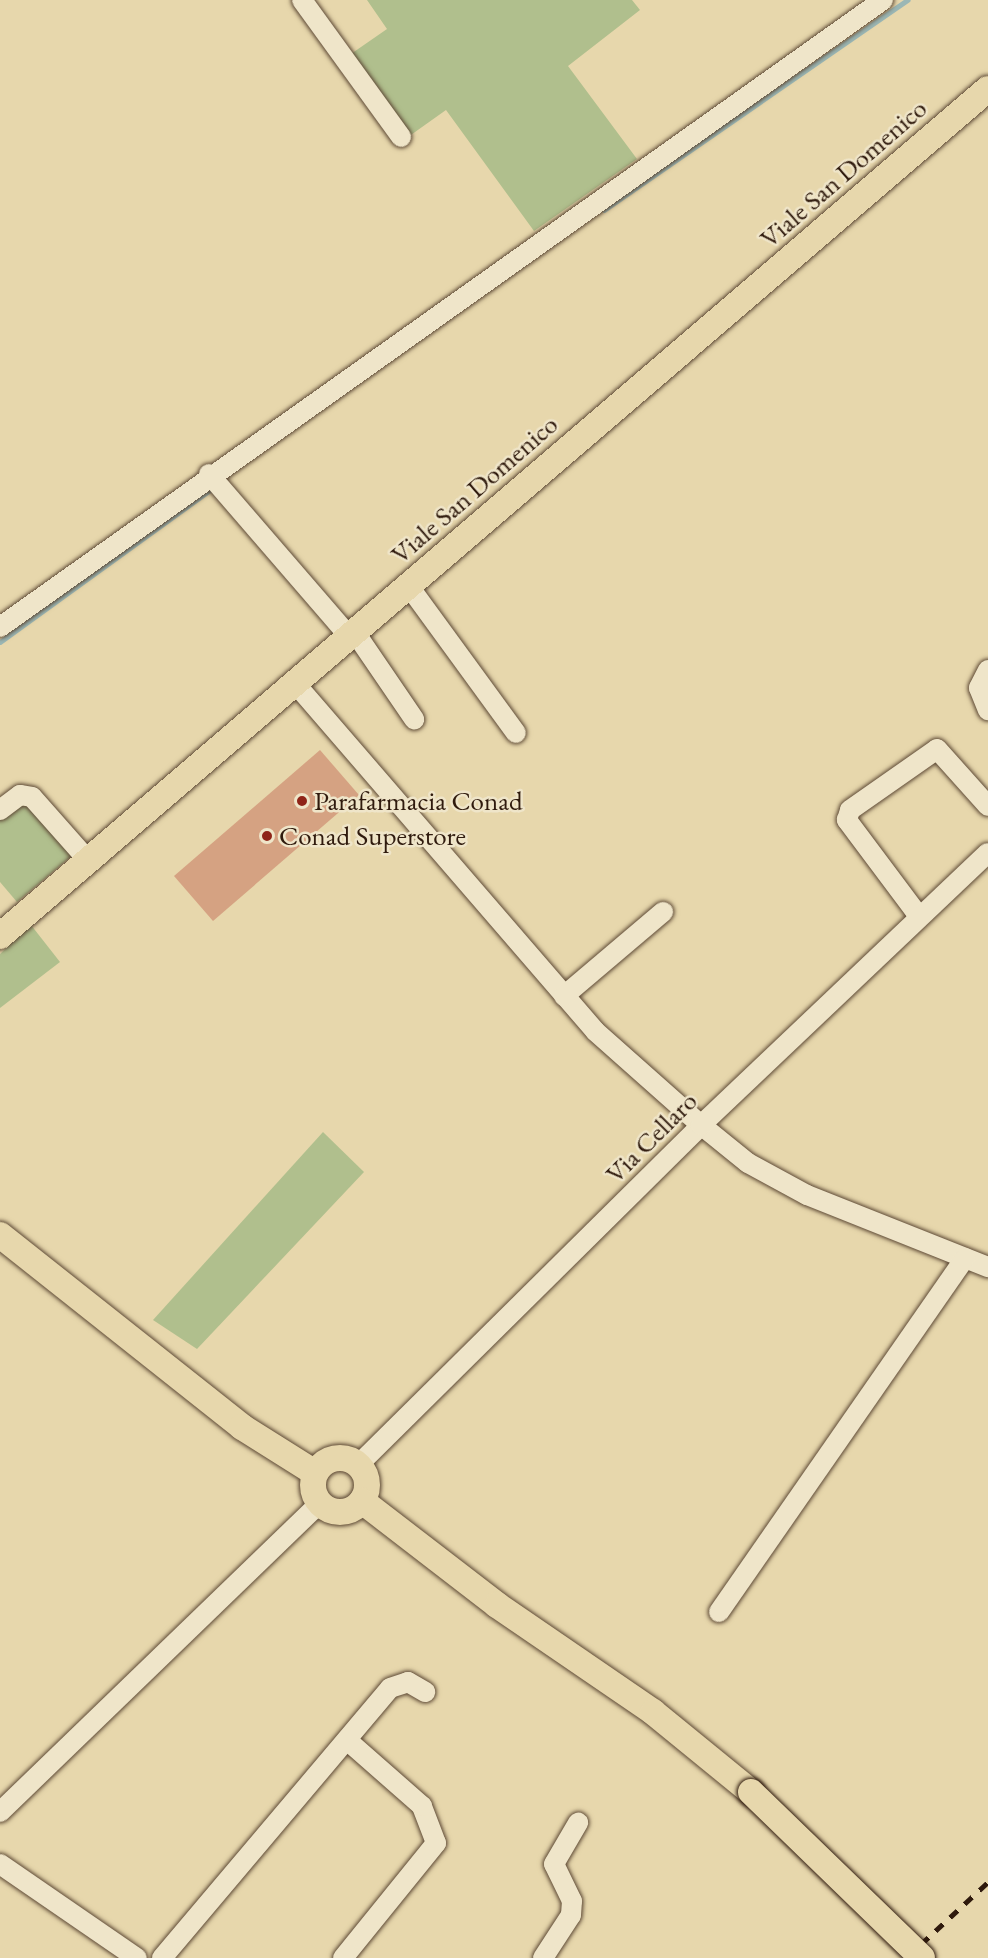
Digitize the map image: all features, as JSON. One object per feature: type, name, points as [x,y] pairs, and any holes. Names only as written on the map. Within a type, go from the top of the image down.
[{"type":"main road","name":"Viale San Domenico","points":[[0,936],[86,858],[988,88]]},
{"type":"main road","points":[[0,1235],[242,1426],[315,1473]]},
{"type":"main road","points":[[335,1458],[359,1464],[367,1478],[362,1501],[342,1512],[320,1503],[313,1489],[315,1473],[335,1458]]},
{"type":"main road","points":[[362,1501],[497,1605],[653,1712],[751,1792],[922,1958]]},
{"type":"street","points":[[302,0],[401,137]]},
{"type":"street","points":[[0,627],[216,481],[883,0]]},
{"type":"street","points":[[216,481],[351,633],[414,719]]},
{"type":"street","points":[[408,585],[516,733]]},
{"type":"street","points":[[988,670],[979,688],[988,710]]},
{"type":"street","points":[[294,682],[564,996],[701,1125],[748,1163],[807,1195],[988,1267]]},
{"type":"street","points":[[918,915],[847,820],[850,810],[936,749],[988,806]]},
{"type":"street","points":[[0,810],[20,795],[32,797],[86,858]]},
{"type":"street","name":"Via Cellaro","points":[[359,1464],[701,1125],[918,915],[988,854]]},
{"type":"street","points":[[564,996],[663,912]]},
{"type":"street","points":[[718,1612],[965,1258]]},
{"type":"street","points":[[0,1812],[320,1503]]},
{"type":"street","points":[[162,1958],[399,1682],[425,1692]]},
{"type":"street","points":[[343,1958],[436,1843],[422,1806],[347,1740]]},
{"type":"street","points":[[543,1958],[571,1915],[572,1901],[554,1864],[578,1823]]},
{"type":"street","points":[[0,1864],[137,1958]]},
{"type":"green space","points":[[367,0],[632,0],[640,10],[568,66],[637,159],[534,231],[446,110],[408,137],[348,56],[387,29]]},
{"type":"green space","points":[[28,802],[75,853],[17,902],[0,882],[0,818]]},
{"type":"green space","points":[[31,925],[60,962],[0,1008],[0,954]]},
{"type":"green space","points":[[323,1132],[364,1172],[197,1349],[153,1320]]},
{"type":"building","name":"Conad Superstore","points":[[320,750],[359,795],[213,921],[174,876]]},
{"type":"waterway","points":[[604,210],[907,0]]},
{"type":"waterway","points":[[0,642],[213,488]]},
{"type":"railway","points":[[906,1958],[988,1882]]},
{"type":"place","name":"Parafarmacia Conad","points":[[302,801]]},
{"type":"place","name":"Conad Superstore","points":[[267,836]]}]
